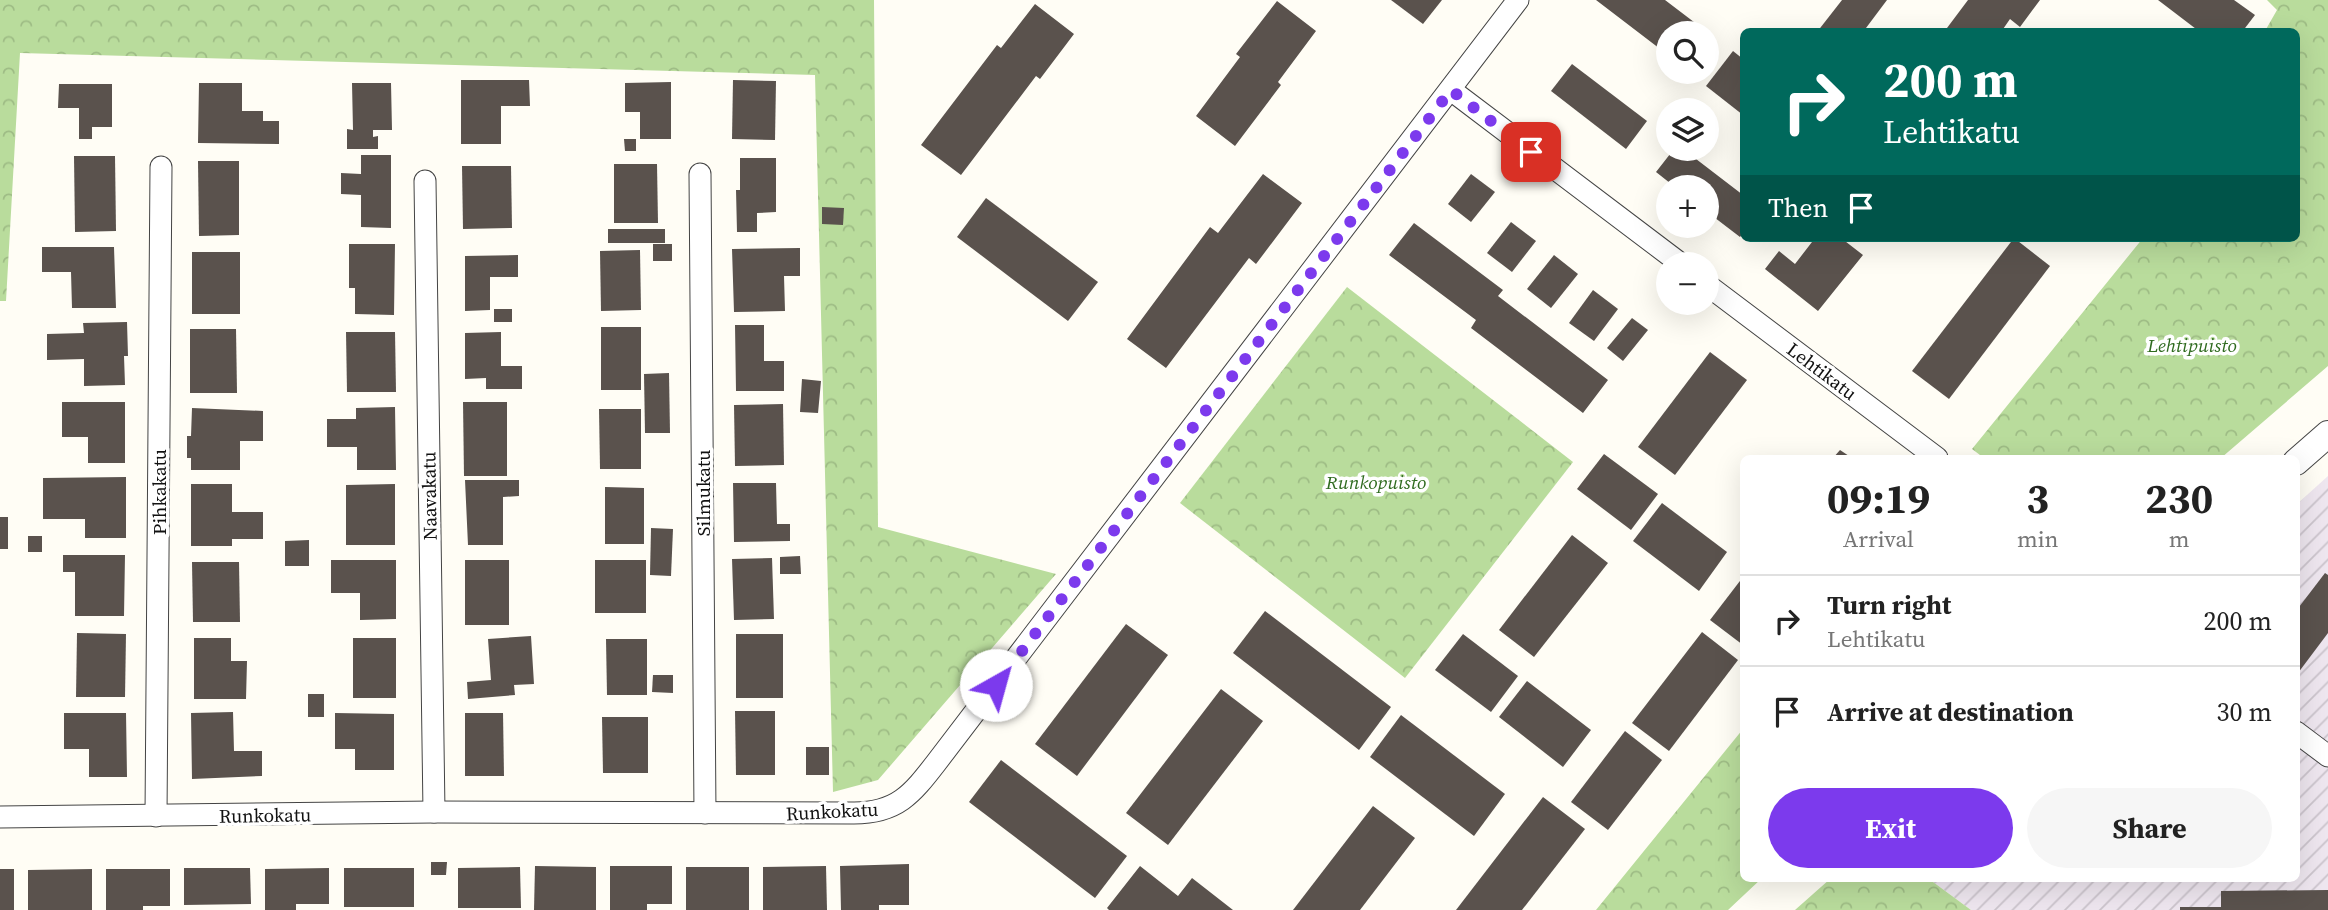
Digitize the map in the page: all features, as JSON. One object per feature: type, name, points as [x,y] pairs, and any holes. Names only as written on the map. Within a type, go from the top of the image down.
[{"type":"street","name":"Runkokatu","points":[[0,817],[434,812],[862,813],[896,806],[913,792],[1518,0]]},
{"type":"street","points":[[1451,90],[1665,252]]},
{"type":"street","name":"Pihkakatu","points":[[156,816],[161,167]]},
{"type":"street","name":"Silmukatu","points":[[700,174],[705,813]]},
{"type":"street","name":"Naavakatu","points":[[425,181],[434,812]]},
{"type":"street","name":"Lehtikatu","points":[[1719,294],[1933,455]]},
{"type":"street","points":[[2300,458],[2328,434]]},
{"type":"street","points":[[2300,735],[2328,756]]},
{"type":"shaded area","points":[[2328,476],[2328,910],[1971,910],[1933,882],[2300,882],[2300,501]]},
{"type":"green space","points":[[0,0],[874,0],[878,527],[1056,574],[878,780],[833,792],[815,75],[20,53],[6,301],[0,301]]},
{"type":"green space","name":"Lehtipuisto","points":[[2267,0],[2328,0],[2328,366],[2224,455],[1980,455],[1972,449],[2140,242],[2300,242],[2300,28],[2267,28],[2277,10]]},
{"type":"green space","name":"Runkopuisto","points":[[1347,287],[1573,462],[1405,678],[1180,503]]},
{"type":"green space","points":[[1740,733],[1740,882],[1758,882],[1728,910],[1596,910]]},
{"type":"green space","points":[[1827,882],[1933,882],[1971,910],[1795,910]]},
{"type":"building","points":[[1391,0],[1442,0],[1423,24]]},
{"type":"building","points":[[1596,0],[1665,0],[1693,21],[1656,21],[1656,46]]},
{"type":"building","points":[[1842,0],[1887,0],[1866,28],[1820,28]]},
{"type":"building","points":[[1968,0],[2040,0],[2020,27],[2010,19],[2004,28],[1947,28]]},
{"type":"building","points":[[2158,0],[2234,0],[2255,15],[2245,28],[2195,28]]},
{"type":"building","points":[[1277,1],[1316,31],[1278,82],[1281,85],[1235,146],[1196,116],[1240,57],[1236,54]]},
{"type":"building","points":[[1035,4],[1074,34],[1040,79],[1036,76],[961,175],[921,145],[997,45],[1001,48]]},
{"type":"building","points":[[1733,51],[1740,57],[1740,113],[1706,86],[1719,84],[1719,69]]},
{"type":"building","points":[[1572,64],[1647,121],[1626,149],[1551,91]]},
{"type":"building","points":[[461,80],[529,80],[530,106],[501,106],[501,144],[461,144]]},
{"type":"building","points":[[733,80],[776,81],[775,140],[732,139]]},
{"type":"building","points":[[671,82],[671,139],[640,139],[640,112],[625,112],[625,83]]},
{"type":"building","points":[[199,83],[242,83],[242,111],[263,111],[263,121],[279,121],[279,144],[198,143]]},
{"type":"building","points":[[352,83],[391,83],[392,130],[373,130],[373,137],[378,136],[378,149],[347,149],[347,129],[353,130]]},
{"type":"building","points":[[59,84],[112,84],[112,127],[92,127],[92,139],[79,139],[79,108],[58,108]]},
{"type":"building","points":[[624,139],[636,139],[636,151],[625,151]]},
{"type":"building","points":[[361,155],[391,155],[391,228],[361,227],[361,195],[341,194],[341,173],[361,174]]},
{"type":"building","points":[[74,156],[115,156],[116,231],[75,232]]},
{"type":"building","points":[[740,158],[776,158],[776,212],[757,213],[757,232],[737,232],[736,190],[740,190]]},
{"type":"building","points":[[198,161],[239,161],[239,235],[199,236]]},
{"type":"building","points":[[1665,161],[1699,161],[1717,175],[1660,175],[1656,172]]},
{"type":"building","points":[[614,164],[657,164],[658,223],[614,223]]},
{"type":"building","points":[[462,166],[511,166],[512,228],[463,229]]},
{"type":"building","points":[[1263,174],[1302,203],[1256,264],[1249,258],[1166,368],[1127,339],[1210,227],[1218,233]]},
{"type":"building","points":[[1471,174],[1495,192],[1471,222],[1448,204]]},
{"type":"building","points":[[1719,177],[1740,193],[1740,237],[1719,221]]},
{"type":"building","points":[[986,198],[1098,282],[1068,321],[957,237]]},
{"type":"building","points":[[822,207],[844,208],[843,225],[822,224]]},
{"type":"building","points":[[1511,222],[1536,241],[1512,272],[1487,253]]},
{"type":"building","points":[[1414,223],[1503,290],[1498,296],[1608,380],[1583,413],[1471,328],[1476,320],[1389,255]]},
{"type":"building","points":[[608,229],[665,229],[665,243],[608,243]]},
{"type":"building","points":[[1812,242],[1846,242],[1863,255],[1818,311],[1765,269],[1779,251],[1795,264]]},
{"type":"building","points":[[2011,242],[2019,242],[2050,266],[1949,399],[1912,371]]},
{"type":"building","points":[[349,244],[395,244],[394,315],[355,314],[355,288],[349,288]]},
{"type":"building","points":[[653,244],[672,244],[672,261],[653,261]]},
{"type":"building","points":[[42,247],[114,247],[116,308],[72,308],[71,272],[42,272]]},
{"type":"building","points":[[800,248],[800,276],[784,276],[785,311],[734,312],[732,249]]},
{"type":"building","points":[[640,250],[641,310],[601,311],[600,251]]},
{"type":"building","points":[[192,252],[240,252],[240,314],[192,314]]},
{"type":"building","points":[[518,255],[518,277],[490,277],[490,310],[465,311],[465,256]]},
{"type":"building","points":[[1554,255],[1578,274],[1551,308],[1527,289]]},
{"type":"building","points":[[1593,290],[1618,309],[1594,341],[1569,323]]},
{"type":"building","points":[[494,309],[512,309],[512,322],[494,322]]},
{"type":"building","points":[[1632,318],[1648,330],[1623,361],[1607,348]]},
{"type":"building","points":[[127,322],[125,385],[84,386],[84,359],[47,360],[47,334],[84,333],[83,323]]},
{"type":"building","points":[[735,325],[764,325],[764,361],[784,361],[784,391],[736,391]]},
{"type":"building","points":[[601,327],[641,327],[641,390],[601,390]]},
{"type":"building","points":[[190,329],[236,329],[237,393],[190,393]]},
{"type":"building","points":[[346,332],[395,332],[396,392],[347,392]]},
{"type":"building","points":[[501,332],[501,366],[522,366],[522,389],[486,389],[486,378],[465,379],[465,333]]},
{"type":"building","points":[[1710,352],[1747,380],[1675,475],[1638,447]]},
{"type":"building","points":[[669,373],[670,433],[645,433],[644,374]]},
{"type":"building","points":[[802,379],[821,381],[818,413],[800,412]]},
{"type":"building","points":[[62,402],[125,402],[125,463],[88,463],[88,437],[62,437]]},
{"type":"building","points":[[463,402],[507,402],[507,476],[464,476]]},
{"type":"building","points":[[783,404],[784,465],[735,466],[734,405]]},
{"type":"building","points":[[395,407],[396,470],[357,470],[357,447],[327,447],[327,419],[356,419],[356,408]]},
{"type":"building","points":[[192,408],[263,411],[263,441],[240,441],[240,470],[191,470],[191,458],[187,458],[187,436],[191,436]]},
{"type":"building","points":[[599,409],[641,409],[641,469],[600,469]]},
{"type":"building","points":[[1604,454],[1658,494],[1631,530],[1577,489]]},
{"type":"building","points":[[126,477],[126,538],[85,538],[85,519],[43,519],[43,478]]},
{"type":"building","points":[[465,480],[519,480],[519,496],[503,497],[503,545],[468,545]]},
{"type":"building","points":[[733,483],[776,483],[777,524],[790,524],[790,541],[734,542]]},
{"type":"building","points":[[191,484],[232,484],[232,512],[263,512],[263,539],[232,539],[232,546],[191,546]]},
{"type":"building","points":[[395,484],[395,545],[346,545],[346,485]]},
{"type":"building","points":[[605,487],[644,488],[644,544],[605,544]]},
{"type":"building","points":[[1662,503],[1727,552],[1699,591],[1633,541]]},
{"type":"building","points":[[0,517],[8,517],[8,549],[0,549]]},
{"type":"building","points":[[651,528],[673,529],[671,576],[650,575]]},
{"type":"building","points":[[1572,535],[1608,563],[1534,657],[1499,630]]},
{"type":"building","points":[[28,536],[42,536],[42,552],[28,552]]},
{"type":"building","points":[[309,540],[309,566],[285,566],[285,541]]},
{"type":"building","points":[[63,555],[125,555],[124,616],[75,616],[75,572],[63,572]]},
{"type":"building","points":[[800,556],[801,574],[780,574],[780,557]]},
{"type":"building","points":[[772,558],[774,619],[734,620],[732,559]]},
{"type":"building","points":[[331,560],[396,560],[396,619],[360,620],[360,593],[331,593]]},
{"type":"building","points":[[465,560],[509,560],[509,625],[465,625]]},
{"type":"building","points":[[595,560],[646,560],[646,613],[595,613]]},
{"type":"building","points":[[192,562],[239,562],[240,622],[193,622]]},
{"type":"building","points":[[2325,573],[2328,575],[2328,633],[2300,670],[2300,606]]},
{"type":"building","points":[[1740,581],[1740,643],[1710,620]]},
{"type":"building","points":[[1265,611],[1391,707],[1359,750],[1233,653]]},
{"type":"building","points":[[1126,624],[1168,655],[1077,776],[1035,744]]},
{"type":"building","points":[[1702,632],[1738,660],[1669,751],[1632,723]]},
{"type":"building","points":[[77,633],[126,634],[125,697],[76,697]]},
{"type":"building","points":[[736,634],[783,634],[783,698],[736,698]]},
{"type":"building","points":[[1463,634],[1518,676],[1491,712],[1435,670]]},
{"type":"building","points":[[531,636],[534,684],[514,685],[515,695],[468,699],[467,682],[491,680],[488,639]]},
{"type":"building","points":[[194,638],[231,638],[231,661],[247,661],[246,699],[194,699]]},
{"type":"building","points":[[353,638],[396,638],[396,698],[353,698]]},
{"type":"building","points":[[606,639],[647,639],[647,695],[607,695]]},
{"type":"building","points":[[653,675],[673,675],[673,693],[652,692]]},
{"type":"building","points":[[1527,681],[1591,730],[1563,767],[1499,717]]},
{"type":"building","points":[[1221,689],[1263,721],[1168,845],[1126,813]]},
{"type":"building","points":[[308,694],[324,694],[324,717],[308,717]]},
{"type":"building","points":[[735,711],[775,711],[775,775],[736,775]]},
{"type":"building","points":[[233,712],[234,751],[262,751],[262,776],[192,779],[191,713]]},
{"type":"building","points":[[64,713],[126,713],[127,777],[89,777],[89,749],[64,749]]},
{"type":"building","points":[[335,713],[394,714],[394,770],[355,770],[355,749],[335,749]]},
{"type":"building","points":[[465,713],[503,713],[504,776],[465,776]]},
{"type":"building","points":[[1401,715],[1505,794],[1474,836],[1370,757]]},
{"type":"building","points":[[602,717],[648,717],[648,773],[603,773]]},
{"type":"building","points":[[1625,731],[1662,760],[1608,830],[1571,802]]},
{"type":"building","points":[[806,747],[829,747],[829,775],[806,775]]},
{"type":"building","points":[[1001,760],[1127,856],[1095,898],[969,802]]},
{"type":"building","points":[[1543,797],[1585,829],[1522,910],[1456,910]]},
{"type":"building","points":[[1373,806],[1415,838],[1360,910],[1293,910]]},
{"type":"building","points":[[431,862],[447,862],[446,875],[431,875]]},
{"type":"building","points":[[909,864],[909,905],[879,905],[879,910],[841,910],[840,866]]},
{"type":"building","points":[[535,866],[596,867],[596,910],[534,910]]},
{"type":"building","points":[[610,866],[672,866],[672,904],[647,904],[647,910],[610,910]]},
{"type":"building","points":[[826,866],[827,910],[763,910],[763,867]]},
{"type":"building","points":[[1140,866],[1178,896],[1192,878],[1233,910],[1109,910],[1107,908]]},
{"type":"building","points":[[520,867],[521,908],[458,908],[458,868]]},
{"type":"building","points":[[686,867],[749,867],[749,910],[686,910]]},
{"type":"building","points":[[184,868],[250,868],[251,904],[184,905]]},
{"type":"building","points":[[329,868],[329,904],[296,904],[296,910],[265,910],[265,869]]},
{"type":"building","points":[[344,868],[414,868],[414,907],[344,907]]},
{"type":"building","points":[[0,869],[14,869],[14,910],[0,910]]},
{"type":"building","points":[[92,869],[92,910],[28,910],[28,870]]},
{"type":"building","points":[[106,869],[170,869],[170,906],[143,906],[143,910],[106,910]]},
{"type":"building","points":[[2328,890],[2328,910],[2180,910],[2180,907],[2221,907],[2221,891]]},
{"type":"route","points":[[996,685],[1451,90],[1531,152]]}]
